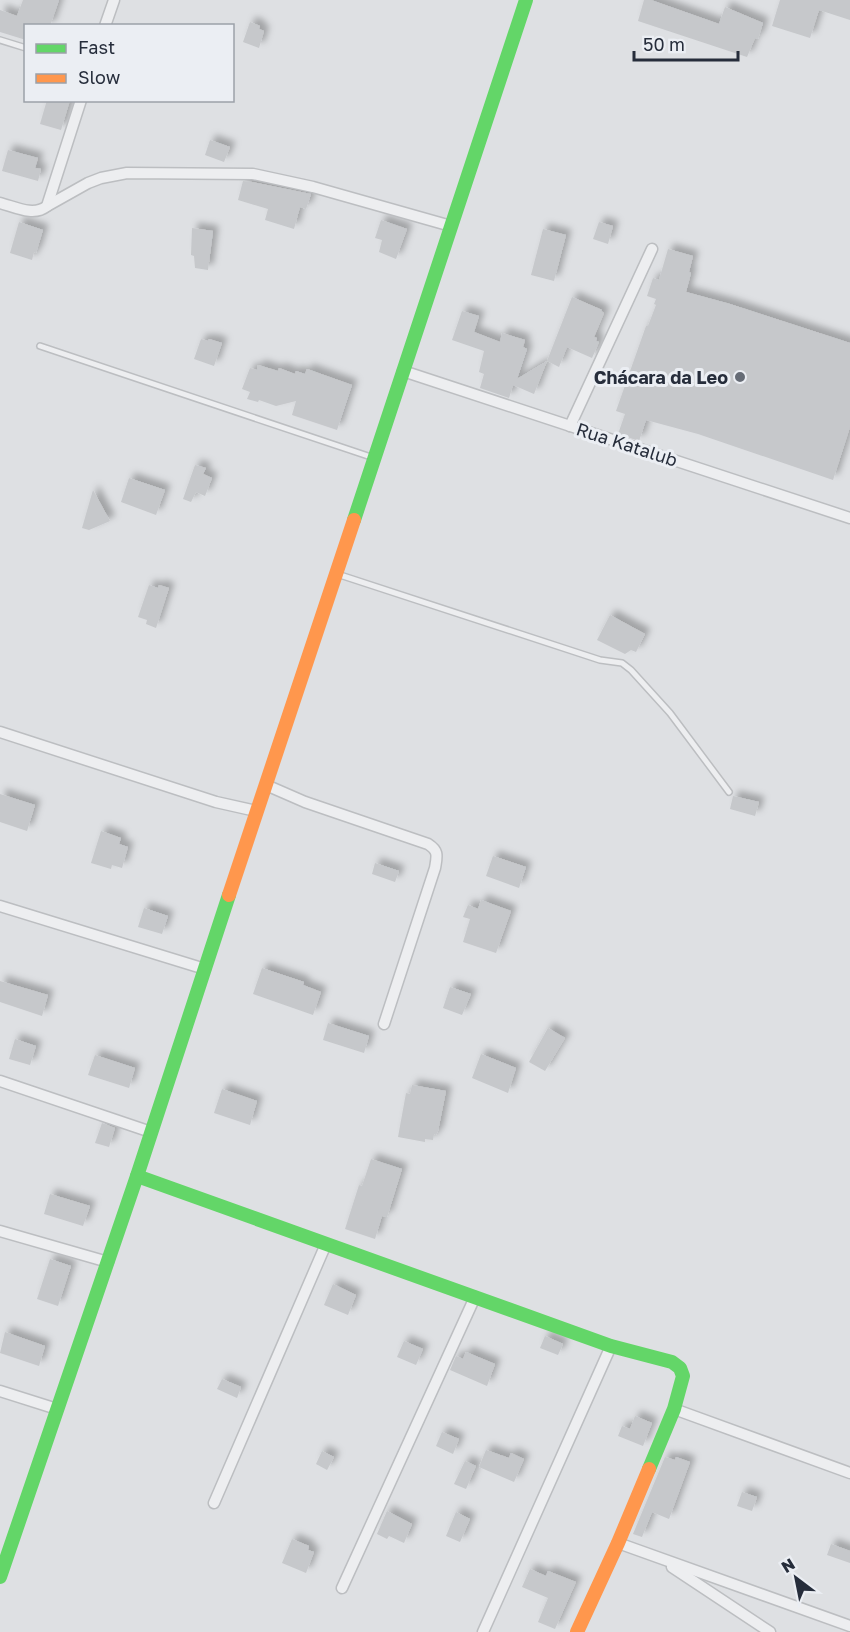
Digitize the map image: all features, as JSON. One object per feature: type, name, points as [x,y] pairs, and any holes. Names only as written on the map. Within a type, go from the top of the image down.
[{"type":"main road","points":[[0,1577],[137,1176],[255,811],[266,785],[526,0]]},
{"type":"main road","points":[[137,1176],[611,1346],[672,1362],[680,1368],[683,1376],[674,1409],[618,1543],[577,1632]]},
{"type":"street","points":[[106,24],[114,0]]},
{"type":"street","points":[[47,206],[80,102]]},
{"type":"street","points":[[0,203],[35,212],[95,181],[127,173],[253,174],[313,187],[451,226]]},
{"type":"street","points":[[570,426],[652,249]]},
{"type":"street","name":"Rua Katalub","points":[[403,371],[850,518]]},
{"type":"street","points":[[0,732],[216,802],[255,811]]},
{"type":"street","points":[[266,785],[305,802],[428,843],[435,848],[437,853],[435,868],[384,1024]]},
{"type":"street","points":[[0,906],[205,969]]},
{"type":"street","points":[[0,1081],[151,1132]]},
{"type":"street","points":[[0,1231],[108,1262]]},
{"type":"street","points":[[214,1503],[326,1244]]},
{"type":"street","points":[[342,1588],[476,1297]]},
{"type":"street","points":[[483,1632],[611,1346]]},
{"type":"street","points":[[0,1391],[57,1409]]},
{"type":"street","points":[[674,1409],[850,1473]]},
{"type":"street","points":[[618,1543],[850,1626]]},
{"type":"street","points":[[657,1557],[770,1632]]},
{"type":"lane","points":[[0,40],[24,47]]},
{"type":"lane","points":[[40,346],[374,458]]},
{"type":"lane","points":[[336,573],[369,586],[600,660],[622,663],[632,670],[670,713],[729,792]]},
{"type":"building","points":[[23,0],[59,0],[51,24],[24,24],[24,39],[0,32],[0,10],[17,16]]},
{"type":"building","points":[[644,0],[651,0],[719,24],[725,7],[763,23],[758,39],[755,38],[747,57],[638,21]]},
{"type":"building","points":[[780,0],[850,0],[850,20],[819,10],[810,38],[772,26]]},
{"type":"building","points":[[250,22],[260,26],[259,29],[264,31],[259,48],[243,42]]},
{"type":"building","points":[[46,102],[69,102],[61,130],[40,124]]},
{"type":"building","points":[[210,140],[230,147],[224,162],[205,155]]},
{"type":"building","points":[[8,150],[38,158],[35,168],[41,169],[38,181],[2,171]]},
{"type":"building","points":[[243,181],[311,194],[306,209],[300,207],[294,229],[265,220],[268,209],[238,200]]},
{"type":"building","points":[[381,220],[407,229],[396,259],[379,252],[382,240],[375,238]]},
{"type":"building","points":[[19,222],[43,230],[32,260],[10,253]]},
{"type":"building","points":[[599,222],[613,226],[608,244],[593,239]]},
{"type":"building","points":[[192,228],[213,231],[208,270],[195,268],[194,256],[191,255]]},
{"type":"building","points":[[543,229],[566,235],[554,281],[531,275]]},
{"type":"building","name":"Chácara da Leo","points":[[668,249],[693,256],[686,292],[850,343],[850,427],[833,480],[698,434],[646,420],[639,441],[618,434],[625,414],[616,411],[646,326],[648,326],[656,305],[654,304],[656,299],[647,296],[653,278],[659,280]]},
{"type":"building","points":[[572,297],[602,310],[604,313],[594,337],[599,342],[592,358],[567,347],[559,367],[547,361]]},
{"type":"building","points":[[462,311],[479,316],[474,332],[500,342],[502,333],[525,340],[523,347],[527,349],[517,379],[547,361],[534,394],[513,385],[509,398],[480,388],[484,374],[479,372],[484,351],[452,340]]},
{"type":"building","points":[[201,339],[222,343],[214,366],[194,359]]},
{"type":"building","points":[[258,365],[278,371],[279,368],[295,374],[296,371],[305,374],[307,369],[352,385],[337,430],[292,415],[296,401],[276,406],[259,400],[258,402],[247,399],[250,392],[242,389],[250,368],[257,370]]},
{"type":"building","points":[[195,465],[206,468],[203,474],[212,478],[205,496],[196,492],[191,502],[183,499]]},
{"type":"building","points":[[129,478],[165,490],[156,515],[121,502]]},
{"type":"building","points":[[93,490],[110,521],[89,530],[82,528]]},
{"type":"building","points":[[149,585],[169,588],[156,628],[146,624],[147,620],[138,617]]},
{"type":"building","points":[[610,615],[645,634],[636,652],[631,650],[625,654],[597,640]]},
{"type":"building","points":[[0,794],[35,805],[27,831],[0,822]]},
{"type":"building","points":[[733,796],[759,802],[755,816],[730,809]]},
{"type":"building","points":[[101,831],[121,838],[119,844],[128,847],[122,868],[112,865],[111,869],[91,863]]},
{"type":"building","points":[[493,856],[526,867],[519,888],[486,876]]},
{"type":"building","points":[[375,863],[399,871],[395,882],[372,874]]},
{"type":"building","points":[[481,900],[511,911],[496,953],[463,942],[470,919],[463,917],[468,905],[478,909]]},
{"type":"building","points":[[144,908],[168,916],[162,934],[138,927]]},
{"type":"building","points":[[262,968],[304,982],[303,985],[321,992],[313,1015],[253,994]]},
{"type":"building","points":[[0,981],[48,995],[42,1016],[0,1002]]},
{"type":"building","points":[[450,987],[471,994],[462,1015],[443,1008]]},
{"type":"building","points":[[328,1023],[369,1036],[364,1053],[323,1040]]},
{"type":"building","points":[[548,1028],[565,1038],[545,1071],[529,1062]]},
{"type":"building","points":[[15,1039],[36,1046],[30,1065],[9,1059]]},
{"type":"building","points":[[481,1054],[516,1068],[508,1093],[472,1078]]},
{"type":"building","points":[[95,1055],[135,1068],[129,1088],[88,1075]]},
{"type":"building","points":[[412,1085],[446,1091],[438,1131],[436,1135],[434,1134],[433,1140],[425,1139],[425,1142],[398,1137],[406,1093],[410,1094]]},
{"type":"building","points":[[222,1089],[257,1101],[250,1125],[214,1113]]},
{"type":"building","points":[[102,1123],[115,1128],[109,1147],[95,1143]]},
{"type":"building","points":[[371,1159],[402,1169],[387,1217],[382,1216],[375,1239],[345,1229],[359,1185],[362,1186]]},
{"type":"building","points":[[50,1194],[90,1206],[83,1226],[44,1214]]},
{"type":"building","points":[[50,1259],[71,1266],[58,1306],[37,1299]]},
{"type":"building","points":[[333,1284],[356,1295],[348,1315],[324,1305]]},
{"type":"building","points":[[5,1332],[45,1346],[39,1366],[0,1353]]},
{"type":"building","points":[[545,1336],[563,1344],[558,1355],[540,1348]]},
{"type":"building","points":[[404,1341],[423,1349],[416,1365],[397,1357]]},
{"type":"building","points":[[466,1352],[495,1364],[487,1386],[450,1370],[456,1356],[463,1359]]},
{"type":"building","points":[[222,1379],[241,1387],[237,1398],[217,1389]]},
{"type":"building","points":[[635,1416],[652,1423],[643,1446],[618,1436],[622,1426],[630,1429]]},
{"type":"building","points":[[442,1432],[459,1439],[453,1454],[436,1446]]},
{"type":"building","points":[[486,1450],[509,1458],[511,1453],[524,1459],[514,1482],[479,1467]]},
{"type":"building","points":[[322,1451],[334,1457],[327,1470],[316,1464]]},
{"type":"building","points":[[665,1457],[675,1460],[676,1457],[690,1462],[669,1519],[652,1512],[642,1537],[633,1534]]},
{"type":"building","points":[[465,1461],[476,1466],[466,1489],[454,1484]]},
{"type":"building","points":[[742,1492],[757,1497],[752,1511],[737,1506]]},
{"type":"building","points":[[387,1511],[412,1524],[404,1543],[389,1536],[387,1539],[377,1534]]},
{"type":"building","points":[[456,1512],[470,1519],[460,1542],[446,1536]]},
{"type":"building","points":[[292,1539],[309,1546],[308,1550],[314,1552],[306,1573],[282,1563]]},
{"type":"building","points":[[831,1544],[850,1551],[850,1563],[827,1555]]},
{"type":"building","points":[[530,1569],[546,1576],[548,1571],[576,1582],[555,1629],[538,1622],[548,1598],[522,1587]]},
{"type":"traffic: fast","points":[[354,520],[526,0]]},
{"type":"traffic: fast","points":[[0,1577],[137,1176],[229,895]]},
{"type":"traffic: fast","points":[[137,1176],[611,1346],[672,1362],[680,1368],[683,1376],[674,1409],[649,1469]]},
{"type":"traffic: slow","points":[[229,895],[354,520]]},
{"type":"traffic: slow","points":[[577,1632],[649,1469]]},
{"type":"place","name":"Chácara da Leo","points":[[740,377]]}]
